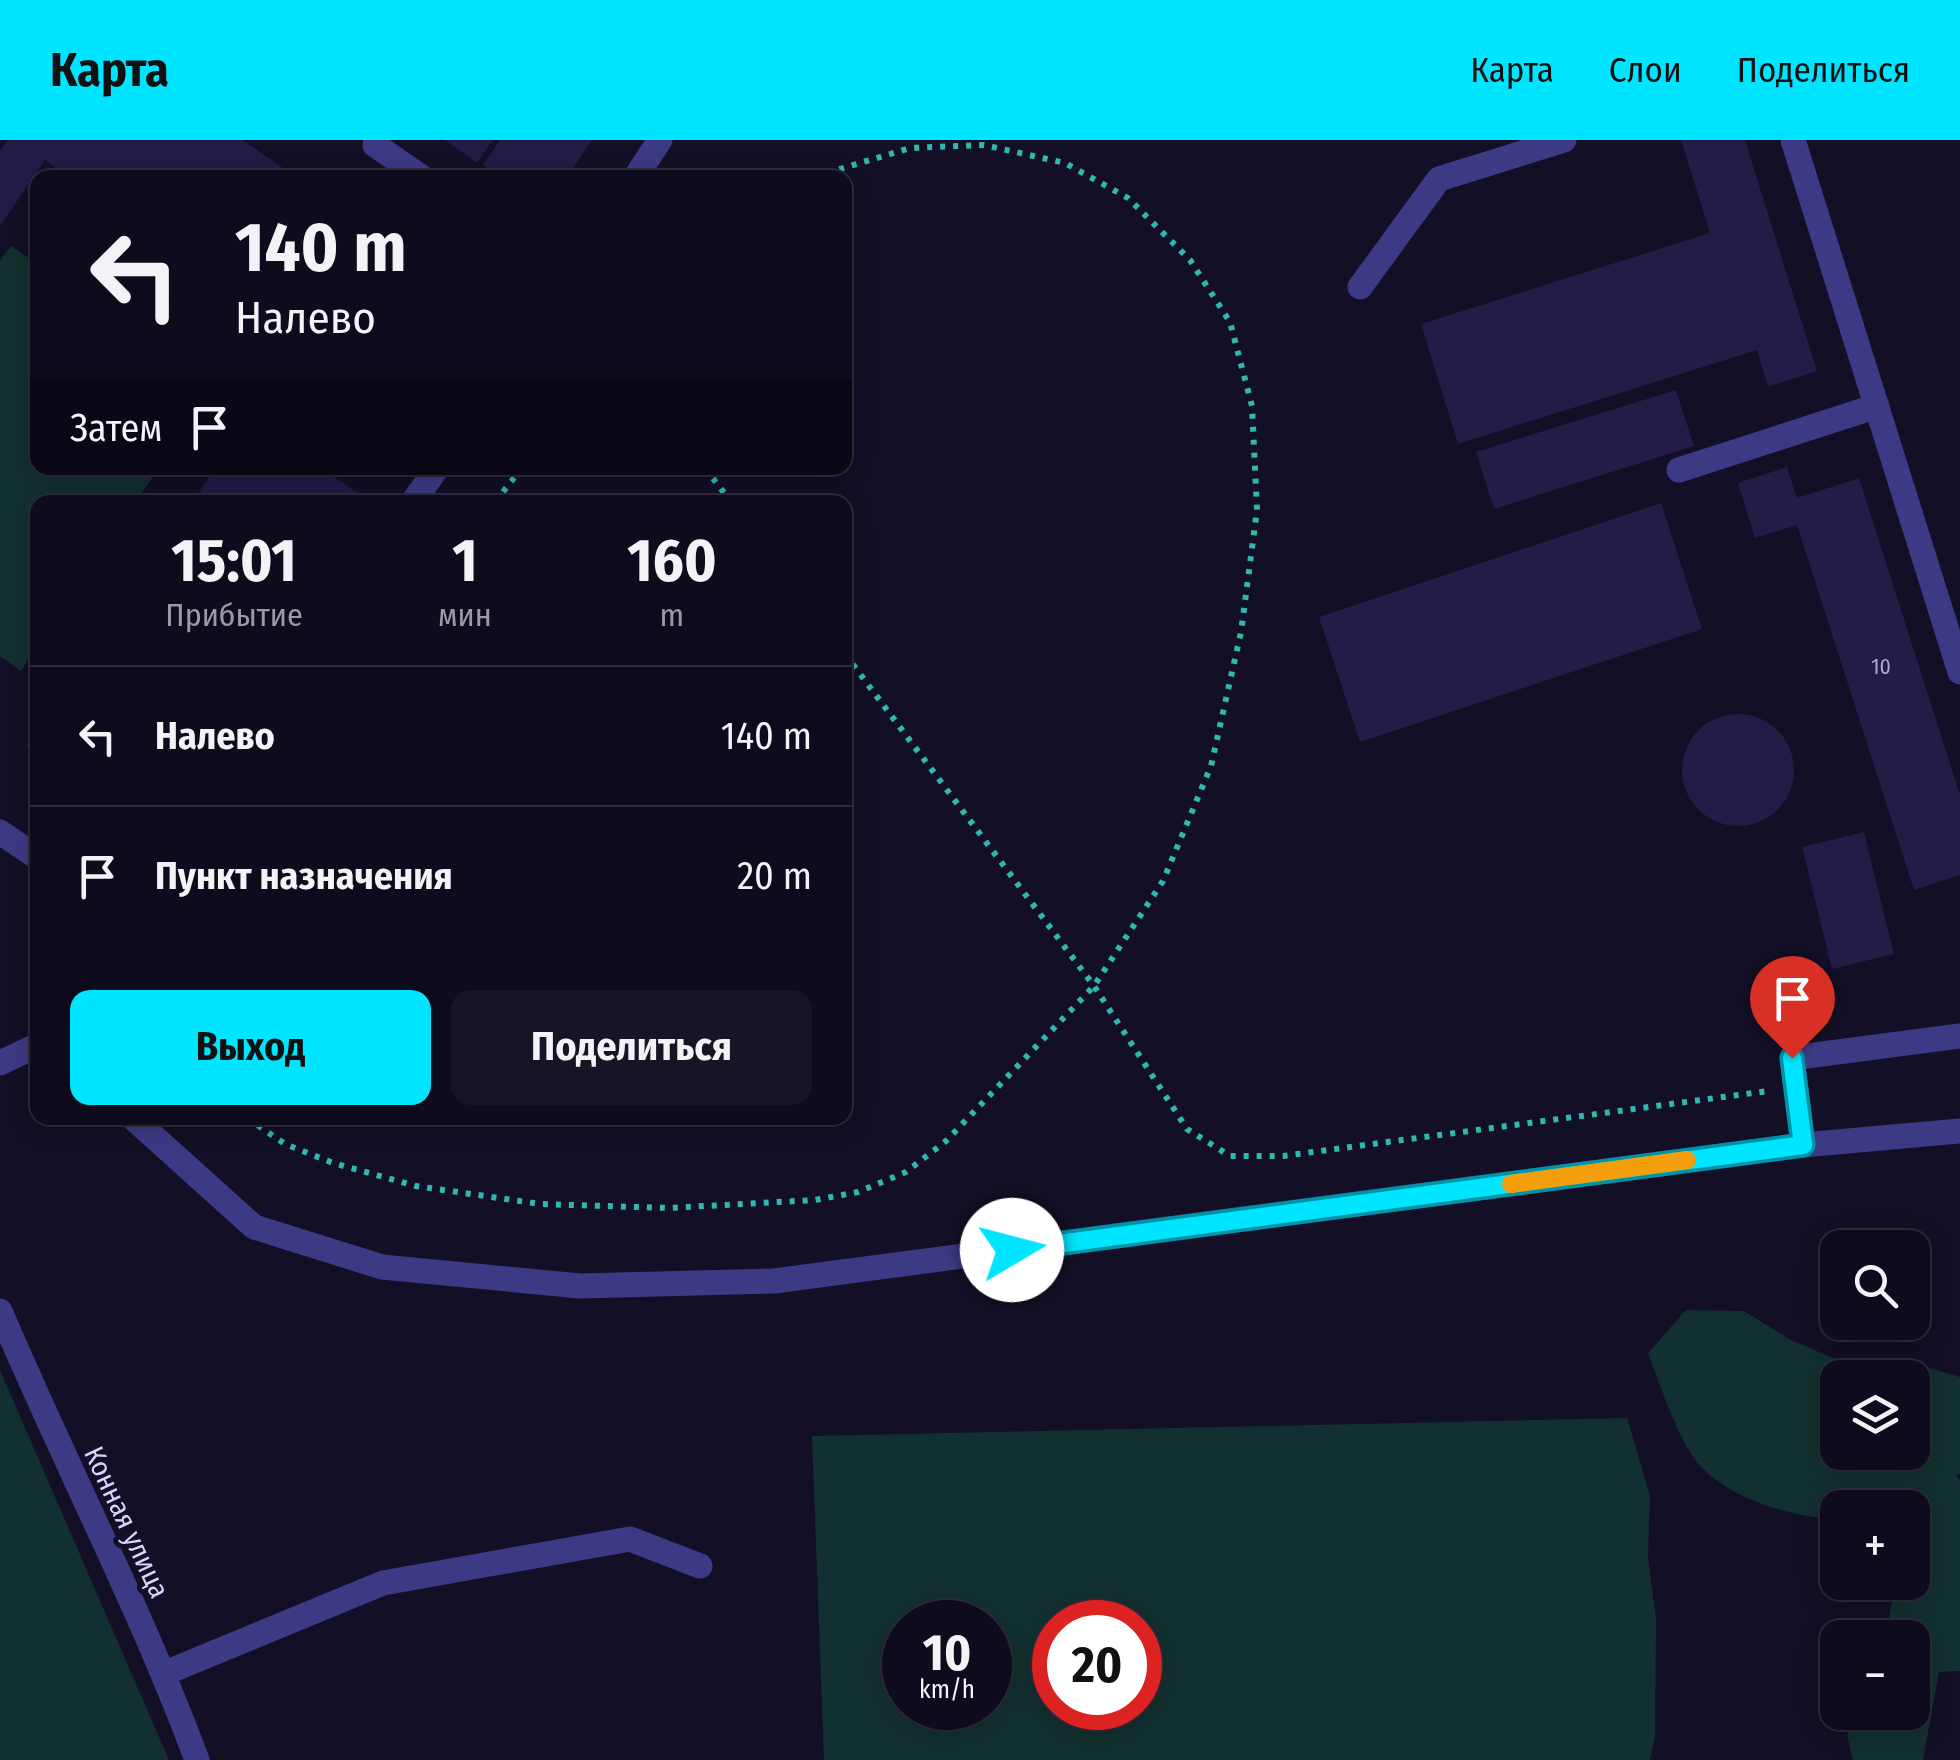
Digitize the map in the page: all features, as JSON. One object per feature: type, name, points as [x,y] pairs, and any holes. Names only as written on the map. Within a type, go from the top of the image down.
[{"type":"street","points":[[640,170],[660,140]]},
{"type":"street","points":[[1360,287],[1439,179],[1564,140]]},
{"type":"street","points":[[1794,140],[1960,672]]},
{"type":"street","points":[[375,145],[411,170]]},
{"type":"street","points":[[1679,470],[1877,406]]},
{"type":"street","points":[[0,832],[30,853]]},
{"type":"street","points":[[1803,1145],[1792,1058],[1960,1036]]},
{"type":"street","points":[[0,1063],[30,1050]]},
{"type":"street","points":[[141,1125],[254,1227],[382,1267],[580,1286],[774,1282],[1803,1145],[1960,1131]]},
{"type":"street","name":"Конная улица","points":[[0,1311],[164,1673],[198,1760]]},
{"type":"street","points":[[164,1673],[383,1582],[630,1540],[700,1566]]},
{"type":"path","points":[[257,1125],[285,1144],[333,1164],[416,1186],[540,1204],[670,1208],[815,1200],[858,1192],[906,1172],[946,1142],[1094,986],[1163,881],[1211,766],[1241,632],[1257,510],[1252,406],[1230,322],[1190,260],[1128,198],[1066,163],[984,144],[910,148],[837,170]]},
{"type":"path","points":[[501,495],[517,475]]},
{"type":"path","points":[[710,475],[726,495]]},
{"type":"path","points":[[852,663],[1094,986],[1187,1129],[1230,1156],[1284,1156],[1796,1087]]},
{"type":"green space","points":[[11,246],[30,259],[30,475],[154,475],[140,495],[30,495],[30,657],[21,671],[0,656],[0,261]]},
{"type":"green space","points":[[1686,1310],[1744,1311],[1791,1340],[1838,1360],[1820,1360],[1820,1470],[1930,1470],[1930,1368],[1960,1377],[1960,1474],[1956,1475],[1960,1480],[1960,1671],[1939,1672],[1930,1722],[1930,1620],[1889,1620],[1892,1600],[1930,1600],[1930,1490],[1820,1490],[1820,1518],[1764,1505],[1730,1489],[1701,1467],[1671,1413],[1648,1353]]},
{"type":"green space","points":[[0,1370],[169,1760],[0,1760]]},
{"type":"green space","points":[[1627,1418],[1650,1496],[1648,1557],[1656,1620],[1655,1736],[1650,1760],[824,1760],[812,1436]]},
{"type":"green space","points":[[1850,1730],[1928,1730],[1923,1760],[1853,1760],[1847,1735]]},
{"type":"building","points":[[8,140],[243,140],[286,170],[59,170],[45,160],[38,170],[30,170],[30,182],[0,226],[0,151]]},
{"type":"building","points":[[445,140],[493,140],[477,163]]},
{"type":"building","points":[[500,140],[592,140],[571,170],[490,170],[483,165]]},
{"type":"building","points":[[1681,140],[1745,140],[1817,371],[1768,387],[1757,350],[1458,444],[1421,324],[1710,233]]},
{"type":"building","points":[[1676,390],[1694,446],[1494,509],[1476,452]]},
{"type":"building","points":[[1787,467],[1797,498],[1859,478],[1960,795],[1960,875],[1914,890],[1797,525],[1755,538],[1738,483]]},
{"type":"building","points":[[211,475],[331,475],[361,495],[197,495]]},
{"type":"building","points":[[1661,503],[1702,629],[1360,742],[1319,617]]},
{"type":"building","points":[[1738,714],[1760,718],[1778,730],[1790,748],[1794,770],[1790,792],[1778,810],[1760,822],[1738,826],[1716,822],[1698,810],[1686,792],[1682,770],[1686,748],[1698,730],[1716,718]]},
{"type":"building","points":[[1864,832],[1894,954],[1832,969],[1802,847]]},
{"type":"slow traffic","points":[[1511,1184],[1687,1160]]},
{"type":"route","points":[[1012,1250],[1803,1145],[1792,1058]]}]
